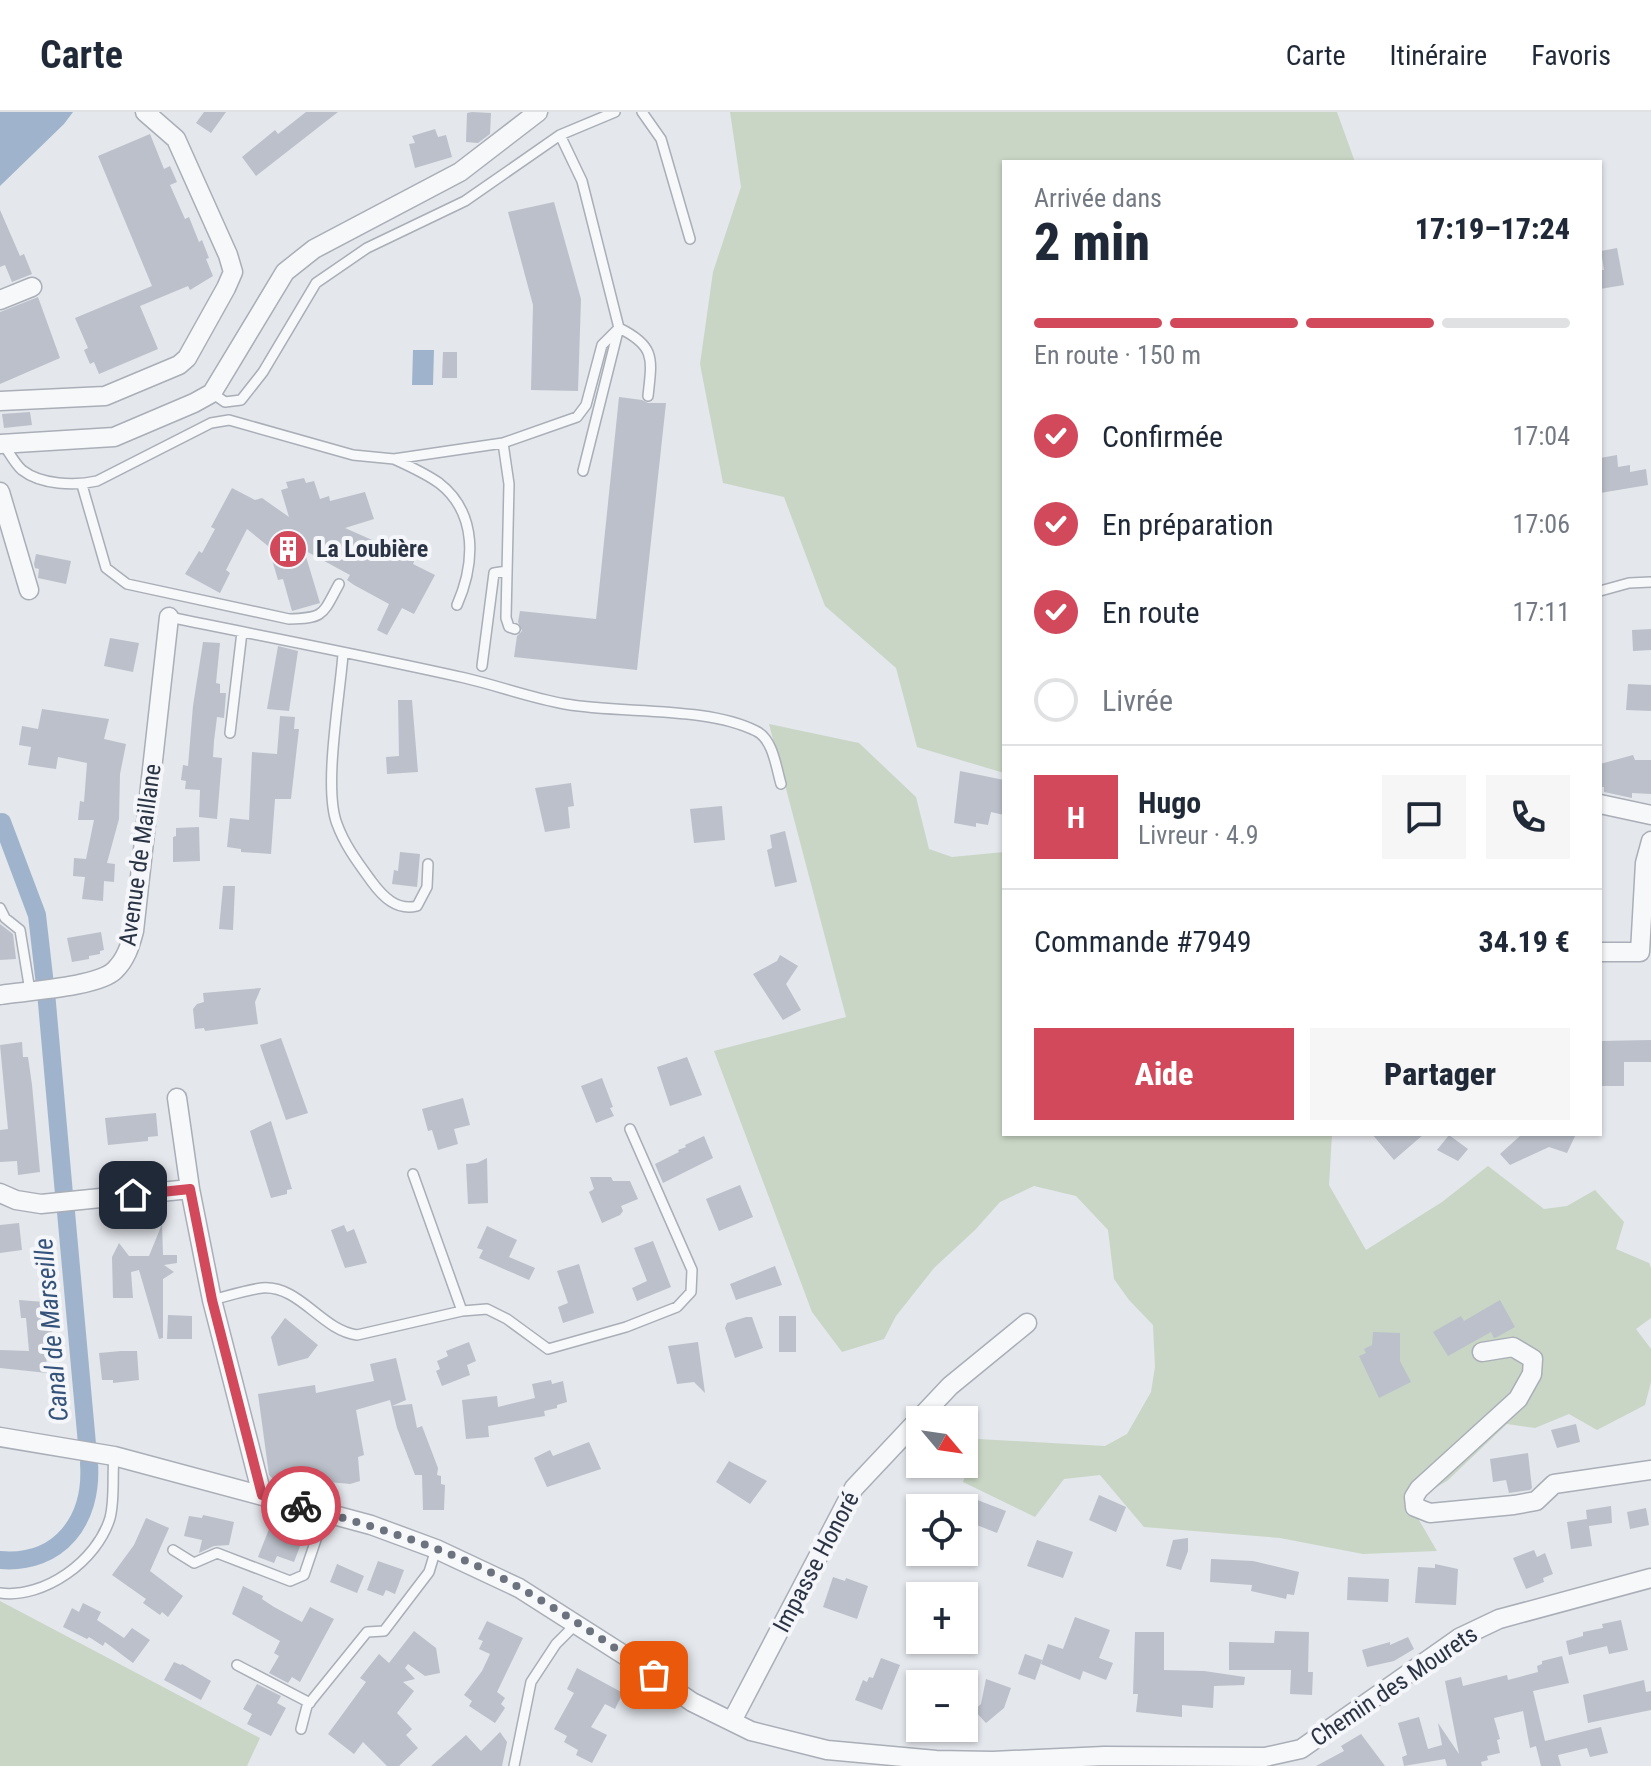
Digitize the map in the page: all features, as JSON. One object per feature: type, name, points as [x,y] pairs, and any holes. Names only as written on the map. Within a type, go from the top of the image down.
[{"type":"street","points":[[1,403],[105,396],[179,365],[187,358],[226,288],[233,272],[228,255],[176,139],[145,112]]},
{"type":"street","points":[[1,444],[114,437],[212,393],[285,272],[328,242],[470,166],[538,112]]},
{"type":"street","points":[[0,300],[32,287]]},
{"type":"street","points":[[0,492],[29,590]]},
{"type":"street","name":"Avenue de Maillane","points":[[0,995],[96,981],[113,973],[126,957],[134,931],[169,617]]},
{"type":"street","points":[[1602,804],[1651,815]]},
{"type":"street","points":[[1602,952],[1640,952],[1645,863],[1651,841]]},
{"type":"street","points":[[177,1098],[190,1189],[212,1300],[262,1495]]},
{"type":"street","points":[[0,1193],[16,1200],[41,1204],[190,1189]]},
{"type":"street","name":"Impasse Honoré","points":[[732,1721],[854,1488],[950,1386],[1027,1323]]},
{"type":"street","points":[[1482,1352],[1517,1348],[1533,1359],[1532,1374],[1518,1399],[1419,1489],[1414,1497],[1415,1507],[1430,1513],[1514,1505],[1536,1501],[1554,1484],[1651,1470]]},
{"type":"street","name":"Chemin des Mourets","points":[[0,1437],[107,1454],[371,1525],[436,1549],[519,1588],[692,1702],[751,1731],[827,1750],[950,1760],[1087,1762],[1265,1757],[1301,1749],[1459,1638],[1499,1619],[1651,1578]]},
{"type":"lane","points":[[212,393],[225,402],[241,400],[263,372],[316,283],[367,248],[465,201],[560,135],[615,112]]},
{"type":"lane","points":[[642,112],[661,139],[690,239]]},
{"type":"lane","points":[[560,135],[582,181],[619,328],[583,471]]},
{"type":"lane","points":[[619,328],[644,342],[652,359],[648,396]]},
{"type":"lane","points":[[1,444],[22,471],[57,484],[82,485],[97,481],[211,423],[229,420],[353,455],[394,459],[503,443],[577,417],[586,405],[602,345],[619,328]]},
{"type":"lane","points":[[503,443],[509,484],[506,618],[509,627],[515,629]]},
{"type":"lane","points":[[394,459],[439,483],[456,500],[468,526],[471,555],[468,580],[457,605]]},
{"type":"lane","points":[[82,485],[106,568],[127,584],[289,619],[323,614],[339,584]]},
{"type":"lane","points":[[482,666],[494,573],[507,571]]},
{"type":"lane","points":[[1602,590],[1629,583],[1651,582]]},
{"type":"lane","points":[[169,617],[468,679],[564,704],[713,718],[760,732],[770,745],[781,784]]},
{"type":"lane","points":[[230,733],[237,631]]},
{"type":"lane","points":[[343,654],[331,788],[337,823],[350,851],[366,874],[381,895],[394,903],[409,908],[417,906],[427,887],[428,864]]},
{"type":"lane","points":[[0,908],[5,918],[20,930],[34,990]]},
{"type":"lane","points":[[212,1300],[263,1288],[280,1290],[327,1324],[344,1333],[357,1335],[462,1311],[487,1309],[507,1319],[548,1349],[626,1327],[677,1307],[691,1292],[692,1270],[630,1129]]},
{"type":"lane","points":[[413,1174],[462,1311]]},
{"type":"lane","points":[[0,1593],[15,1595],[46,1586],[86,1557],[110,1517],[107,1454]]},
{"type":"lane","points":[[173,1550],[194,1563],[217,1553],[290,1581],[304,1575],[325,1513]]},
{"type":"lane","points":[[301,1729],[310,1703],[367,1632],[384,1631],[429,1572],[436,1549]]},
{"type":"lane","points":[[514,1766],[531,1682],[556,1644],[576,1624]]},
{"type":"lane","points":[[237,1665],[310,1703]]},
{"type":"green space","points":[[730,112],[1337,112],[1354,160],[1002,160],[1002,772],[917,747],[896,668],[825,606],[784,497],[723,483],[700,364],[713,272],[741,187]]},
{"type":"green space","points":[[769,724],[859,743],[916,797],[929,849],[952,857],[1002,852],[1002,1136],[1332,1136],[1329,1185],[1366,1250],[1442,1202],[1488,1166],[1544,1209],[1567,1206],[1595,1190],[1624,1222],[1616,1249],[1649,1263],[1651,1268],[1651,1318],[1636,1329],[1651,1349],[1651,1382],[1645,1405],[1597,1430],[1569,1414],[1535,1428],[1507,1424],[1447,1481],[1409,1503],[1437,1551],[1363,1554],[1280,1538],[1144,1527],[1100,1475],[1064,1479],[1035,1517],[963,1482],[964,1478],[978,1478],[978,1439],[1105,1446],[1127,1434],[1151,1392],[1155,1367],[1153,1325],[1114,1279],[1108,1230],[1076,1196],[1034,1186],[1000,1202],[934,1268],[896,1316],[884,1339],[842,1352],[812,1312],[714,1051],[846,1017]]},
{"type":"green space","points":[[0,1601],[260,1738],[247,1766],[0,1766]]},
{"type":"water","points":[[0,112],[73,112],[0,186]]},
{"type":"water","points":[[413,350],[434,350],[433,385],[412,385]]},
{"type":"building","points":[[204,112],[226,112],[211,133],[196,123]]},
{"type":"building","points":[[306,112],[338,112],[256,176],[242,157],[275,130],[278,134]]},
{"type":"building","points":[[467,113],[491,113],[490,134],[478,143],[466,142]]},
{"type":"building","points":[[435,129],[438,137],[446,135],[452,157],[415,168],[409,144],[415,143],[412,136]]},
{"type":"building","points":[[150,134],[164,169],[170,166],[177,182],[170,185],[185,219],[189,217],[199,242],[202,240],[213,276],[190,290],[188,286],[140,306],[158,349],[99,374],[84,350],[88,348],[75,318],[152,286],[98,156]]},
{"type":"building","points":[[554,202],[581,299],[578,391],[531,390],[533,305],[508,212]]},
{"type":"building","points":[[0,210],[20,256],[24,254],[32,274],[12,282],[5,265],[0,267]]},
{"type":"building","points":[[1617,248],[1624,285],[1602,289],[1602,251]]},
{"type":"building","points":[[38,297],[60,358],[0,384],[0,312]]},
{"type":"building","points":[[443,352],[457,352],[457,378],[442,378]]},
{"type":"building","points":[[619,397],[666,403],[637,670],[514,657],[517,636],[522,631],[518,622],[520,611],[596,619]]},
{"type":"building","points":[[30,412],[32,425],[4,428],[2,414]]},
{"type":"building","points":[[1617,455],[1618,467],[1630,465],[1630,472],[1646,469],[1648,485],[1602,493],[1602,458]]},
{"type":"building","name":"La Loubière","points":[[304,478],[306,483],[314,481],[320,499],[329,496],[330,501],[365,492],[374,519],[345,528],[415,559],[413,564],[435,575],[414,614],[402,608],[387,635],[377,630],[389,604],[347,580],[350,575],[304,550],[320,603],[292,611],[283,579],[278,580],[268,546],[247,529],[226,570],[230,573],[220,593],[185,574],[199,551],[202,553],[215,529],[211,527],[232,488],[255,500],[262,498],[289,517],[281,490],[288,488],[286,482]]},
{"type":"building","points":[[36,554],[71,561],[66,584],[38,578],[39,569],[34,564]]},
{"type":"building","points":[[1651,629],[1651,650],[1633,651],[1632,630]]},
{"type":"building","points":[[110,638],[139,643],[133,672],[104,666]]},
{"type":"building","points":[[203,642],[220,643],[216,683],[220,684],[220,693],[226,693],[224,718],[217,717],[214,741],[213,757],[222,758],[217,819],[199,817],[200,790],[185,789],[186,781],[181,780],[183,765],[188,766]]},
{"type":"building","points":[[278,646],[298,651],[289,711],[267,709]]},
{"type":"building","points":[[1628,684],[1651,685],[1651,711],[1626,710]]},
{"type":"building","points":[[398,700],[412,700],[418,772],[387,774],[386,757],[399,756]]},
{"type":"building","points":[[42,709],[109,719],[104,739],[126,744],[120,774],[119,819],[107,863],[115,864],[114,882],[104,881],[103,901],[82,899],[85,877],[73,876],[74,858],[86,859],[94,820],[78,820],[80,801],[84,802],[87,763],[58,757],[56,769],[28,765],[31,747],[19,745],[22,726],[38,729]]},
{"type":"building","points":[[280,716],[295,717],[294,729],[299,729],[291,799],[275,799],[271,854],[241,852],[241,849],[227,847],[230,818],[249,820],[252,752],[277,754]]},
{"type":"building","points":[[1633,755],[1635,760],[1651,760],[1651,794],[1632,793],[1632,798],[1604,792],[1602,763]]},
{"type":"building","points":[[960,771],[1002,780],[1002,815],[991,812],[988,825],[976,823],[976,827],[954,823]]},
{"type":"building","points":[[571,783],[574,806],[568,807],[570,828],[545,832],[535,788]]},
{"type":"building","points":[[722,806],[725,840],[694,843],[690,809]]},
{"type":"building","points":[[199,827],[200,861],[173,862],[176,828]]},
{"type":"building","points":[[785,831],[797,882],[775,887],[767,850],[772,848],[770,835]]},
{"type":"building","points":[[400,852],[420,854],[417,887],[392,884],[394,870],[398,871]]},
{"type":"building","points":[[223,886],[235,886],[233,930],[219,929]]},
{"type":"building","points":[[0,924],[13,934],[16,959],[0,960]]},
{"type":"building","points":[[101,932],[104,950],[89,956],[89,959],[72,962],[67,938]]},
{"type":"building","points":[[780,955],[798,966],[786,984],[801,1010],[783,1020],[753,974],[777,961]]},
{"type":"building","points":[[261,988],[255,1002],[258,1024],[205,1031],[204,1028],[195,1029],[193,1009],[204,1002],[203,993]]},
{"type":"building","points":[[281,1038],[308,1113],[286,1120],[260,1045]]},
{"type":"building","points":[[1651,1040],[1651,1062],[1624,1062],[1624,1086],[1602,1086],[1602,1041]]},
{"type":"building","points":[[22,1042],[23,1057],[28,1057],[32,1085],[40,1172],[18,1175],[17,1161],[0,1162],[0,1130],[8,1129],[0,1045]]},
{"type":"building","points":[[687,1057],[702,1095],[670,1106],[657,1067]]},
{"type":"building","points":[[602,1078],[614,1116],[596,1123],[581,1086]]},
{"type":"building","points":[[463,1098],[470,1125],[454,1129],[458,1144],[438,1150],[432,1130],[428,1131],[422,1109]]},
{"type":"building","points":[[156,1113],[158,1136],[148,1137],[148,1141],[108,1145],[105,1118]]},
{"type":"building","points":[[271,1121],[292,1189],[287,1190],[287,1194],[271,1198],[250,1131]]},
{"type":"building","points":[[704,1136],[713,1158],[663,1183],[655,1164]]},
{"type":"building","points":[[1374,1136],[1422,1136],[1394,1160]]},
{"type":"building","points":[[1448,1136],[1468,1149],[1458,1161],[1437,1150]]},
{"type":"building","points":[[1520,1136],[1575,1136],[1567,1153],[1549,1147],[1510,1165],[1500,1154]]},
{"type":"building","points":[[487,1158],[488,1203],[468,1204],[466,1164]]},
{"type":"building","points":[[590,1177],[630,1181],[638,1199],[621,1206],[623,1211],[620,1215],[602,1223],[589,1192],[594,1189]]},
{"type":"building","points":[[740,1185],[753,1217],[719,1231],[706,1199]]},
{"type":"building","points":[[19,1223],[22,1250],[0,1253],[0,1225]]},
{"type":"building","points":[[162,1224],[163,1255],[177,1255],[177,1263],[164,1265],[174,1272],[163,1279],[163,1338],[159,1339],[139,1270],[131,1272],[133,1298],[113,1298],[112,1257],[119,1243],[129,1256],[149,1256]]},
{"type":"building","points":[[344,1225],[347,1232],[354,1229],[367,1263],[345,1268],[331,1230]]},
{"type":"building","points":[[487,1226],[517,1240],[509,1257],[535,1268],[529,1280],[479,1258],[483,1250],[477,1248]]},
{"type":"building","points":[[653,1241],[671,1287],[637,1301],[632,1288],[647,1281],[634,1248]]},
{"type":"building","points":[[579,1264],[594,1313],[563,1323],[558,1307],[568,1303],[557,1271]]},
{"type":"building","points":[[775,1266],[782,1285],[736,1300],[730,1284]]},
{"type":"building","points":[[19,1300],[44,1302],[46,1320],[51,1320],[54,1350],[46,1350],[47,1373],[0,1368],[0,1350],[29,1351],[26,1318],[21,1318]]},
{"type":"building","points":[[1500,1300],[1515,1327],[1494,1338],[1491,1332],[1448,1356],[1433,1332],[1461,1316],[1464,1321]]},
{"type":"building","points":[[168,1315],[192,1316],[192,1339],[167,1339]]},
{"type":"building","points":[[779,1316],[796,1316],[796,1352],[779,1352]]},
{"type":"building","points":[[752,1317],[763,1348],[735,1358],[725,1328],[727,1323]]},
{"type":"building","points":[[285,1318],[318,1345],[308,1358],[278,1366],[271,1337]]},
{"type":"building","points":[[1373,1332],[1400,1333],[1400,1361],[1411,1382],[1379,1398],[1359,1356],[1372,1345]]},
{"type":"building","points":[[469,1342],[476,1361],[467,1365],[470,1375],[442,1386],[436,1371],[440,1369],[437,1361],[448,1356],[446,1351]]},
{"type":"building","points":[[698,1342],[705,1393],[694,1382],[677,1384],[668,1346]]},
{"type":"building","points":[[137,1351],[139,1380],[113,1383],[113,1380],[102,1380],[99,1353]]},
{"type":"building","points":[[396,1358],[406,1400],[392,1406],[412,1404],[417,1428],[422,1426],[438,1468],[437,1475],[441,1476],[441,1484],[445,1485],[444,1510],[423,1510],[422,1475],[415,1475],[397,1428],[390,1400],[356,1410],[364,1455],[358,1457],[360,1481],[350,1484],[329,1482],[330,1492],[269,1475],[258,1394],[315,1385],[316,1393],[374,1381],[370,1364]]},
{"type":"building","points":[[551,1380],[552,1384],[563,1381],[567,1402],[544,1411],[545,1416],[488,1426],[489,1437],[466,1439],[462,1400],[497,1396],[498,1407],[535,1398],[532,1384]]},
{"type":"building","points":[[1576,1424],[1580,1442],[1557,1448],[1551,1430]]},
{"type":"building","points":[[589,1442],[601,1469],[547,1487],[534,1458],[550,1450],[553,1456]]},
{"type":"building","points":[[1528,1453],[1530,1490],[1509,1493],[1506,1480],[1493,1482],[1490,1459]]},
{"type":"building","points":[[729,1461],[767,1481],[750,1504],[716,1482]]},
{"type":"building","points":[[1099,1495],[1126,1507],[1116,1532],[1089,1520]]},
{"type":"building","points":[[978,1500],[1006,1511],[997,1533],[978,1526]]},
{"type":"building","points":[[1611,1506],[1612,1523],[1589,1526],[1592,1546],[1571,1549],[1567,1522],[1587,1519],[1586,1510]]},
{"type":"building","points":[[1646,1508],[1649,1525],[1630,1529],[1627,1512]]},
{"type":"building","points":[[203,1515],[234,1522],[229,1545],[214,1546],[199,1553],[202,1540],[184,1536],[189,1516],[202,1518]]},
{"type":"building","points":[[146,1518],[169,1528],[150,1571],[183,1596],[168,1617],[143,1603],[146,1599],[112,1575],[134,1545]]},
{"type":"building","points":[[269,1529],[302,1541],[294,1562],[277,1556],[274,1563],[258,1557]]},
{"type":"building","points":[[1188,1538],[1188,1551],[1181,1570],[1166,1566],[1173,1540]]},
{"type":"building","points":[[1037,1540],[1073,1552],[1063,1578],[1027,1566]]},
{"type":"building","points":[[1534,1550],[1537,1557],[1545,1553],[1553,1574],[1543,1578],[1544,1582],[1526,1589],[1513,1558]]},
{"type":"building","points":[[1211,1559],[1253,1561],[1299,1572],[1294,1595],[1287,1594],[1286,1599],[1251,1591],[1252,1585],[1210,1582]]},
{"type":"building","points":[[378,1561],[404,1570],[395,1594],[386,1590],[383,1596],[367,1590]]},
{"type":"building","points":[[337,1564],[364,1576],[357,1593],[330,1582]]},
{"type":"building","points":[[1435,1564],[1458,1569],[1456,1605],[1415,1603],[1418,1567],[1435,1568]]},
{"type":"building","points":[[833,1577],[868,1586],[857,1619],[823,1607]]},
{"type":"building","points":[[1348,1577],[1389,1579],[1388,1602],[1347,1600]]},
{"type":"building","points":[[243,1586],[302,1622],[310,1607],[334,1619],[300,1682],[292,1677],[288,1683],[269,1673],[279,1656],[274,1653],[280,1641],[232,1614]]},
{"type":"building","points":[[83,1603],[101,1612],[97,1620],[124,1638],[132,1628],[150,1640],[133,1663],[105,1642],[103,1646],[63,1627],[72,1608],[79,1612]]},
{"type":"building","points":[[1075,1617],[1110,1630],[1099,1658],[1113,1663],[1106,1680],[1083,1671],[1080,1680],[1041,1664],[1048,1644],[1063,1649]]},
{"type":"building","points":[[1621,1620],[1628,1650],[1609,1654],[1607,1646],[1569,1655],[1566,1641],[1583,1636],[1583,1632],[1603,1628],[1602,1624]]},
{"type":"building","points":[[487,1621],[523,1638],[497,1692],[505,1698],[501,1704],[505,1708],[495,1723],[469,1706],[472,1701],[464,1695],[490,1654],[479,1649],[483,1641],[478,1639]]},
{"type":"building","points":[[414,1631],[436,1648],[440,1673],[425,1676],[408,1664],[405,1668],[415,1679],[403,1682],[414,1691],[397,1713],[412,1729],[406,1735],[418,1748],[399,1766],[387,1766],[363,1742],[354,1754],[328,1734],[366,1682],[360,1678],[379,1654],[389,1663]]},
{"type":"building","points":[[1275,1631],[1309,1632],[1308,1672],[1313,1672],[1312,1695],[1290,1694],[1291,1670],[1229,1670],[1229,1642],[1274,1643]]},
{"type":"building","points":[[1135,1632],[1164,1632],[1164,1670],[1204,1671],[1245,1677],[1244,1685],[1214,1686],[1213,1708],[1182,1705],[1182,1717],[1136,1712],[1138,1694],[1133,1694]]},
{"type":"building","points":[[1408,1637],[1414,1649],[1394,1661],[1367,1667],[1362,1650],[1390,1642],[1390,1645]]},
{"type":"building","points":[[1025,1654],[1042,1660],[1035,1680],[1018,1674]]},
{"type":"building","points":[[1562,1656],[1569,1683],[1533,1691],[1545,1741],[1601,1727],[1608,1753],[1590,1757],[1587,1748],[1558,1755],[1561,1766],[1541,1766],[1536,1746],[1530,1748],[1523,1711],[1494,1718],[1500,1753],[1487,1756],[1488,1760],[1481,1762],[1482,1766],[1447,1766],[1445,1759],[1404,1766],[1402,1757],[1407,1755],[1398,1723],[1419,1717],[1428,1749],[1442,1745],[1438,1723],[1459,1754],[1445,1681],[1461,1677],[1463,1686],[1507,1675],[1508,1680],[1538,1672],[1537,1666],[1542,1661]]},
{"type":"building","points":[[881,1658],[900,1665],[882,1710],[855,1700],[863,1680],[867,1682],[869,1677],[873,1678]]},
{"type":"building","points":[[174,1662],[211,1681],[201,1700],[164,1680]]},
{"type":"building","points":[[577,1668],[623,1693],[615,1709],[605,1704],[591,1727],[607,1735],[592,1763],[576,1755],[578,1750],[564,1742],[567,1736],[554,1729],[574,1693],[567,1689]]},
{"type":"building","points":[[986,1679],[1011,1688],[1004,1708],[986,1723],[978,1714]]},
{"type":"building","points":[[1644,1680],[1646,1692],[1651,1691],[1651,1710],[1588,1723],[1583,1695]]},
{"type":"building","points":[[257,1684],[281,1696],[277,1703],[286,1708],[271,1736],[247,1724],[252,1714],[243,1709]]},
{"type":"building","points":[[500,1732],[507,1742],[502,1766],[431,1766],[466,1735],[481,1751]]},
{"type":"building","points":[[1361,1734],[1385,1766],[1316,1766],[1344,1751],[1341,1746]]},
{"type":"waterway","name":"Canal de Marseille","points":[[2,822],[37,915],[45,985]]},
{"type":"waterway","name":"Canal de Marseille","points":[[46,992],[64,1194]]},
{"type":"waterway","name":"Canal de Marseille","points":[[66,1212],[87,1444]]},
{"type":"waterway","name":"Canal de Marseille","points":[[0,1560],[21,1560],[40,1555],[56,1547],[68,1535],[85,1503],[89,1463]]},
{"type":"way so far","points":[[301,1506],[371,1525],[484,1570],[519,1588],[654,1675]]},
{"type":"place","name":"La Loubière","points":[[288,549]]},
{"type":"route","points":[[133,1195],[190,1189],[212,1300],[262,1495],[301,1506]]}]
